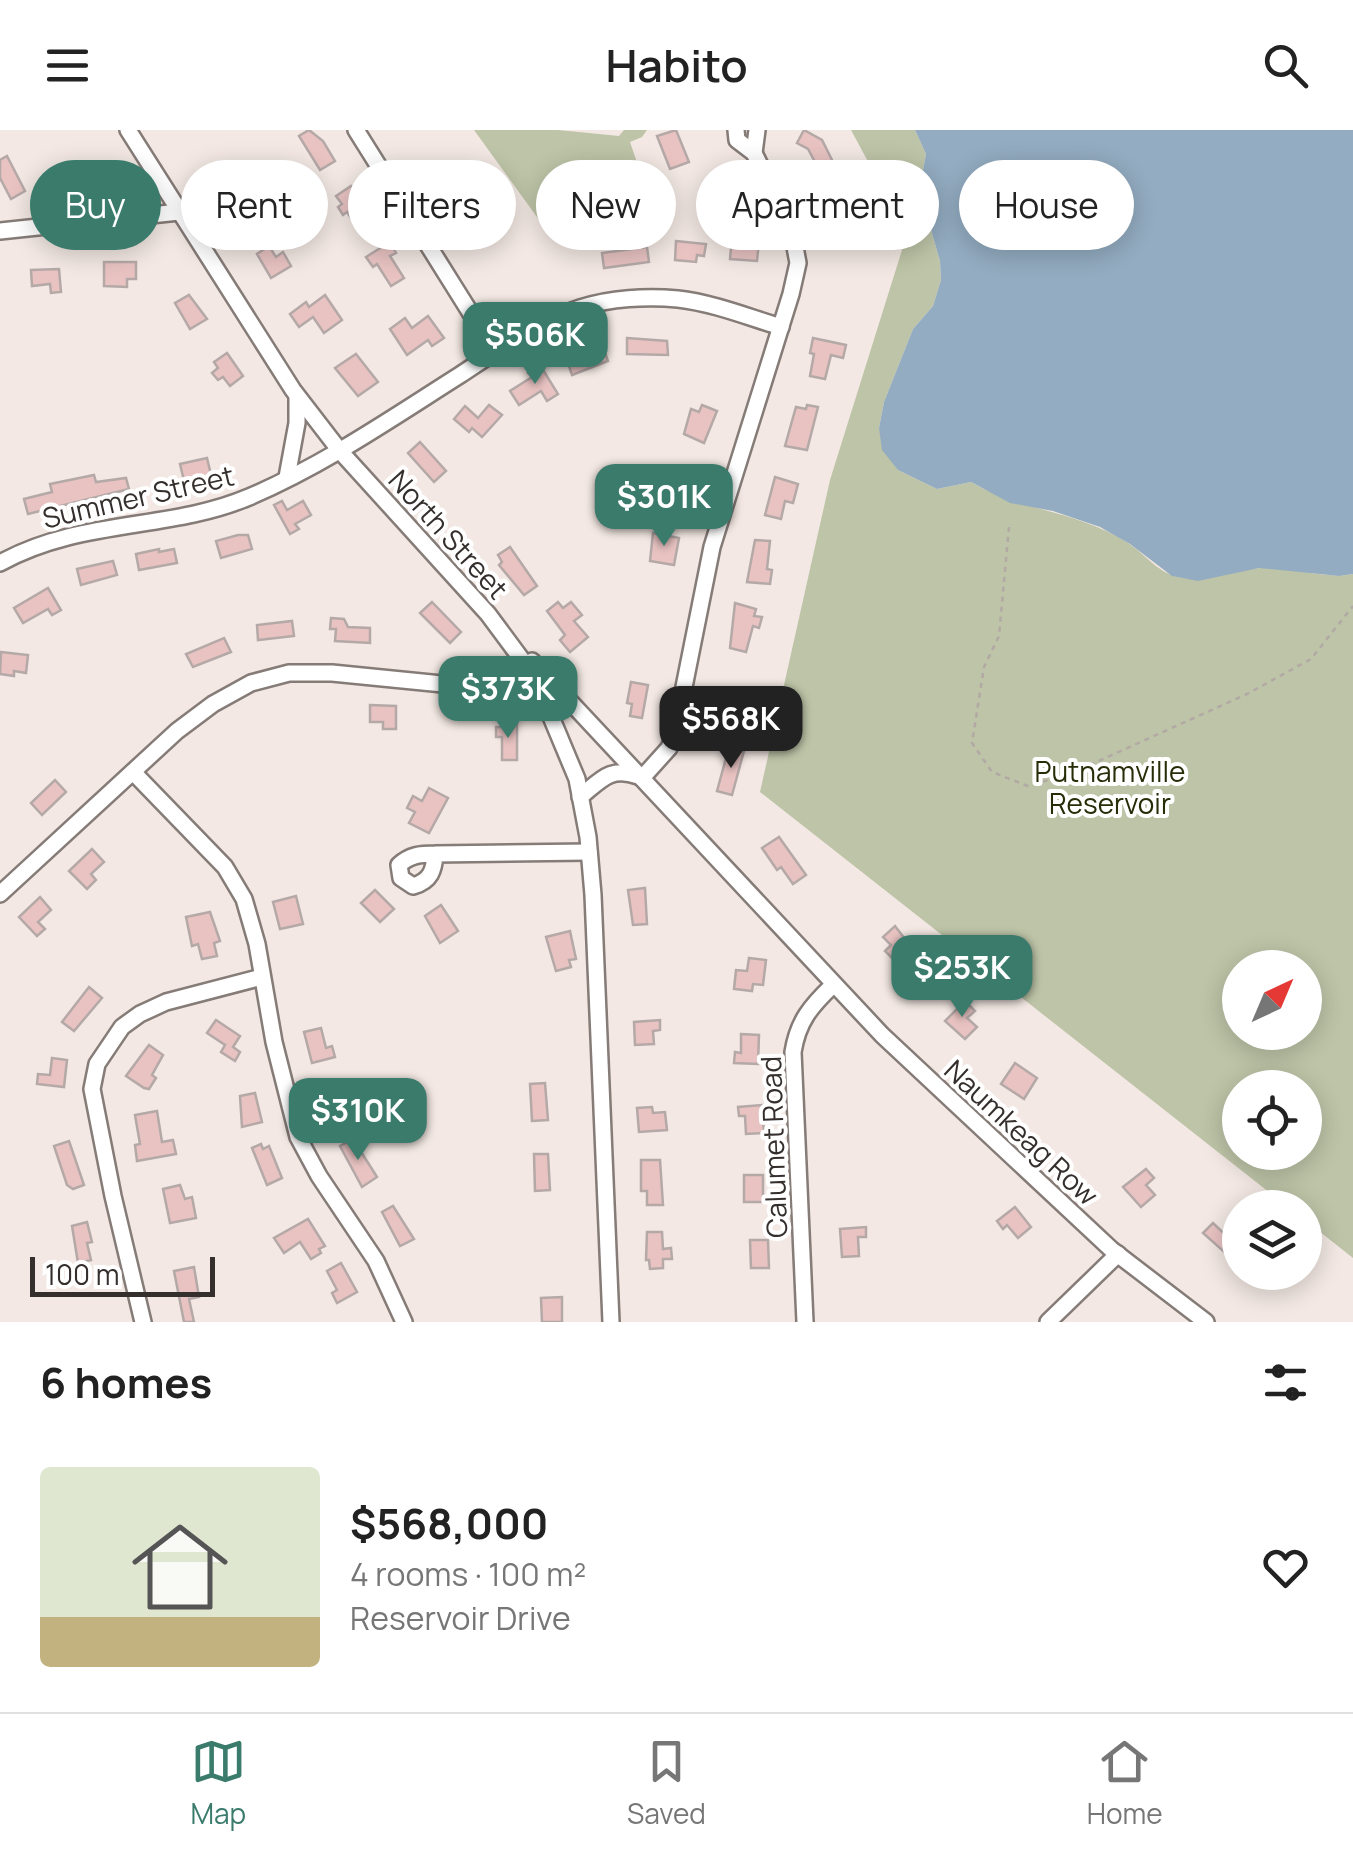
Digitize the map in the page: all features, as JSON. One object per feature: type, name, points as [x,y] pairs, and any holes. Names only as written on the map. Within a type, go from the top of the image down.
[{"type":"street","name":"North Street","points":[[128,130],[297,396],[340,451],[488,614],[534,676],[542,694],[576,779],[589,852],[611,1322]]},
{"type":"street","points":[[356,130],[496,352]]},
{"type":"street","points":[[580,797],[614,772],[642,778],[669,748],[712,547],[798,263],[792,231],[754,153],[737,140],[736,130]]},
{"type":"street","points":[[754,153],[757,130]]},
{"type":"street","points":[[0,231],[179,212]]},
{"type":"street","name":"Summer Street","points":[[0,563],[38,543],[248,498],[340,451],[496,352],[582,307],[614,300],[680,299],[781,326]]},
{"type":"street","points":[[287,477],[297,396]]},
{"type":"street","name":"Naumkeag Row","points":[[488,614],[896,1049],[1118,1254],[1206,1322]]},
{"type":"street","points":[[0,894],[213,704],[251,683],[288,673],[332,673],[542,694]]},
{"type":"street","points":[[133,772],[225,867],[244,900],[298,1137],[376,1261],[404,1322]]},
{"type":"street","points":[[435,854],[589,852]]},
{"type":"street","points":[[143,1322],[92,1088],[97,1064],[122,1027],[140,1014],[166,1002],[262,977]]},
{"type":"street","name":"Calumet Road","points":[[805,1322],[793,1052],[796,1030],[809,1007],[834,985]]},
{"type":"street","points":[[1048,1322],[1118,1254]]},
{"type":"path","points":[[1008,527],[999,636],[984,666],[972,743],[992,772],[1028,786],[1072,772],[1247,694],[1311,659],[1353,606]]},
{"type":"green space","points":[[474,130],[558,130],[619,136],[624,130],[647,130],[630,142],[636,160],[536,160],[536,216],[516,188],[516,160],[496,160]]},
{"type":"green space","name":"Putnamville Reservoir","points":[[851,130],[915,130],[925,160],[867,160]]},
{"type":"green space","name":"Putnamville Reservoir","points":[[902,250],[937,250],[941,280],[933,306],[913,329],[884,402],[879,428],[898,470],[937,489],[971,482],[1009,499],[1090,524],[1128,543],[1157,567],[1178,577],[1200,579],[1261,568],[1353,574],[1353,1258],[1322,1233],[1322,1190],[1266,1190],[1241,1170],[1322,1170],[1322,1070],[1222,1070],[1222,1155],[760,792],[830,480]]},
{"type":"water","points":[[915,130],[1353,130],[1353,574],[1259,568],[1198,581],[1172,576],[1100,527],[1053,511],[1010,503],[971,482],[937,489],[898,470],[882,450],[879,428],[884,402],[913,329],[933,306],[941,280],[937,250],[939,160],[925,160]]},
{"type":"building","points":[[309,130],[323,141],[335,161],[328,165],[328,160],[314,160],[299,136]]},
{"type":"building","points":[[676,130],[689,162],[676,167],[676,160],[666,160],[657,136]]},
{"type":"building","points":[[804,130],[822,140],[832,160],[814,160],[808,149],[797,143]]},
{"type":"building","points":[[7,156],[25,191],[11,199],[0,178],[0,160]]},
{"type":"building","points":[[348,188],[348,213],[343,215],[336,196]]},
{"type":"building","points":[[676,241],[696,243],[696,250],[705,250],[704,256],[697,255],[696,262],[675,260]]},
{"type":"building","points":[[272,250],[276,257],[283,252],[291,266],[271,278],[257,254]]},
{"type":"building","points":[[377,250],[394,250],[396,253],[390,256],[404,278],[391,286],[377,264],[373,267],[366,257]]},
{"type":"building","points":[[647,250],[649,262],[604,268],[602,253]]},
{"type":"building","points":[[731,250],[758,250],[757,261],[730,259]]},
{"type":"building","points":[[104,262],[136,262],[136,279],[127,279],[127,287],[104,286]]},
{"type":"building","points":[[59,269],[61,292],[51,293],[50,284],[32,286],[31,270]]},
{"type":"building","points":[[189,295],[207,319],[190,329],[175,303]]},
{"type":"building","points":[[325,295],[342,320],[324,333],[313,317],[299,327],[290,314]]},
{"type":"building","points":[[428,316],[444,338],[432,346],[428,340],[407,355],[390,329],[405,318],[412,328]]},
{"type":"building","points":[[627,338],[667,341],[668,355],[627,354]]},
{"type":"building","points":[[813,338],[846,345],[843,358],[831,355],[825,379],[810,376]]},
{"type":"building","points":[[602,344],[608,361],[572,375],[567,360]]},
{"type":"building","points":[[227,353],[243,376],[230,386],[223,377],[218,380],[212,373],[218,368],[214,362]]},
{"type":"building","points":[[356,354],[378,382],[358,396],[335,368]]},
{"type":"building","points":[[540,365],[558,394],[547,401],[541,391],[519,405],[510,391],[532,377],[528,373]]},
{"type":"building","points":[[489,405],[502,415],[482,437],[454,419],[465,406],[478,418]]},
{"type":"building","points":[[702,405],[717,411],[704,443],[684,434],[691,409],[699,412]]},
{"type":"building","points":[[807,405],[818,407],[807,450],[785,446],[796,407],[806,409]]},
{"type":"building","points":[[420,442],[446,471],[434,482],[408,453]]},
{"type":"building","points":[[207,458],[212,479],[185,485],[180,464]]},
{"type":"building","points":[[677,466],[700,475],[696,485],[690,483],[681,506],[668,502],[677,479],[672,477]]},
{"type":"building","points":[[94,475],[96,482],[126,478],[129,489],[28,514],[24,499],[52,492],[50,484]]},
{"type":"building","points":[[775,477],[798,484],[793,503],[785,501],[781,519],[765,515]]},
{"type":"building","points":[[282,501],[287,510],[303,501],[311,515],[295,524],[299,529],[290,534],[274,505]]},
{"type":"building","points":[[653,533],[679,538],[674,565],[650,561]]},
{"type":"building","points":[[248,535],[252,549],[221,558],[216,541]]},
{"type":"building","points":[[755,540],[770,541],[770,584],[747,582]]},
{"type":"building","points":[[510,547],[537,586],[524,595],[499,565],[502,562],[498,555]]},
{"type":"building","points":[[174,549],[177,563],[139,570],[136,554]]},
{"type":"building","points":[[113,561],[117,575],[81,585],[77,569]]},
{"type":"building","points":[[48,588],[61,610],[52,615],[48,609],[23,623],[14,608]]},
{"type":"building","points":[[432,602],[461,632],[450,643],[420,613]]},
{"type":"building","points":[[558,602],[563,608],[571,602],[582,615],[574,621],[588,637],[570,652],[560,640],[565,635],[547,611]]},
{"type":"building","points":[[735,603],[756,609],[754,616],[762,617],[759,628],[753,626],[746,652],[730,648]]},
{"type":"building","points":[[331,618],[344,619],[348,627],[370,628],[370,643],[335,641],[336,629],[330,629]]},
{"type":"building","points":[[292,621],[294,636],[258,640],[257,625]]},
{"type":"building","points":[[224,638],[231,652],[193,667],[186,654]]},
{"type":"building","points":[[1,652],[28,655],[26,673],[0,674]]},
{"type":"building","points":[[631,682],[648,685],[642,718],[630,716],[632,704],[627,703]]},
{"type":"building","points":[[370,705],[396,706],[396,729],[383,729],[383,722],[370,722]]},
{"type":"building","points":[[502,723],[517,723],[517,760],[502,760],[502,737],[496,737],[496,727],[502,727]]},
{"type":"building","points":[[729,747],[744,751],[732,795],[717,791]]},
{"type":"building","points":[[55,780],[66,792],[42,815],[31,803]]},
{"type":"building","points":[[429,788],[448,798],[429,833],[409,823],[415,812],[407,808],[413,796],[422,801]]},
{"type":"building","points":[[779,837],[806,875],[793,884],[762,848]]},
{"type":"building","points":[[92,849],[104,862],[91,874],[96,880],[87,889],[69,871]]},
{"type":"building","points":[[645,888],[647,924],[633,925],[628,890]]},
{"type":"building","points":[[375,890],[394,909],[380,922],[361,903]]},
{"type":"building","points":[[296,896],[303,924],[280,929],[273,902]]},
{"type":"building","points":[[40,897],[51,910],[38,922],[45,929],[37,936],[19,917]]},
{"type":"building","points":[[441,905],[458,931],[440,943],[425,916]]},
{"type":"building","points":[[210,912],[220,941],[214,943],[217,956],[202,959],[198,944],[192,946],[186,917]]},
{"type":"building","points":[[895,926],[908,943],[903,947],[910,954],[899,965],[885,951],[891,945],[883,937]]},
{"type":"building","points":[[570,931],[576,959],[569,960],[571,967],[556,971],[546,937]]},
{"type":"building","points":[[749,958],[766,960],[763,985],[753,984],[752,991],[734,989],[736,970],[747,971]]},
{"type":"building","points":[[89,987],[102,998],[74,1031],[62,1022]]},
{"type":"building","points":[[965,1001],[975,1011],[967,1018],[977,1027],[965,1039],[945,1021]]},
{"type":"building","points":[[216,1020],[240,1036],[233,1047],[240,1052],[235,1061],[221,1052],[225,1045],[207,1033]]},
{"type":"building","points":[[660,1020],[660,1030],[653,1031],[654,1044],[635,1045],[634,1022]]},
{"type":"building","points":[[321,1028],[326,1048],[332,1046],[335,1057],[312,1063],[304,1032]]},
{"type":"building","points":[[741,1034],[759,1035],[758,1064],[734,1063],[735,1052],[741,1053]]},
{"type":"building","points":[[149,1045],[163,1055],[149,1089],[126,1076]]},
{"type":"building","points":[[52,1058],[67,1060],[64,1087],[37,1084],[38,1074],[50,1075]]},
{"type":"building","points":[[1015,1063],[1037,1078],[1024,1099],[1001,1084]]},
{"type":"building","points":[[545,1083],[548,1120],[532,1121],[530,1084]]},
{"type":"building","points":[[342,1084],[349,1110],[327,1116],[320,1090]]},
{"type":"building","points":[[255,1093],[262,1122],[242,1127],[240,1096]]},
{"type":"building","points":[[762,1105],[764,1133],[746,1134],[745,1116],[739,1116],[738,1107]]},
{"type":"building","points":[[652,1107],[653,1113],[665,1112],[667,1130],[639,1132],[637,1108]]},
{"type":"building","points":[[157,1111],[162,1142],[173,1140],[176,1154],[137,1161],[135,1145],[140,1144],[135,1115]]},
{"type":"building","points":[[353,1139],[377,1177],[362,1187],[340,1146]]},
{"type":"building","points":[[69,1141],[84,1185],[73,1189],[67,1185],[54,1146]]},
{"type":"building","points":[[261,1144],[263,1149],[269,1146],[282,1178],[267,1185],[252,1148]]},
{"type":"building","points":[[534,1154],[548,1154],[550,1190],[535,1191]]},
{"type":"building","points":[[641,1160],[660,1160],[663,1205],[647,1205],[647,1191],[641,1191]]},
{"type":"building","points":[[1146,1169],[1154,1178],[1146,1185],[1155,1195],[1141,1207],[1123,1187]]},
{"type":"building","points":[[744,1175],[763,1175],[763,1202],[744,1202]]},
{"type":"building","points":[[180,1185],[185,1199],[192,1197],[196,1218],[170,1223],[163,1189]]},
{"type":"building","points":[[393,1206],[414,1239],[400,1246],[382,1212]]},
{"type":"building","points":[[1015,1207],[1031,1227],[1018,1238],[1007,1225],[1003,1229],[997,1221]]},
{"type":"building","points":[[308,1219],[325,1246],[319,1249],[321,1253],[311,1259],[300,1242],[284,1253],[274,1238]]},
{"type":"building","points":[[87,1222],[91,1260],[78,1263],[72,1226]]},
{"type":"building","points":[[1213,1223],[1222,1232],[1222,1250],[1203,1233]]},
{"type":"building","points":[[866,1227],[866,1237],[858,1237],[859,1256],[842,1257],[840,1229]]},
{"type":"building","points":[[647,1232],[662,1232],[663,1249],[671,1248],[672,1259],[663,1259],[663,1268],[650,1269],[646,1260]]},
{"type":"building","points":[[750,1240],[768,1240],[769,1268],[751,1268]]},
{"type":"building","points":[[341,1263],[357,1292],[337,1303],[332,1293],[337,1290],[327,1271]]},
{"type":"building","points":[[194,1267],[199,1297],[189,1299],[194,1322],[184,1322],[174,1271]]},
{"type":"building","points":[[562,1297],[562,1322],[542,1322],[541,1298]]}]
